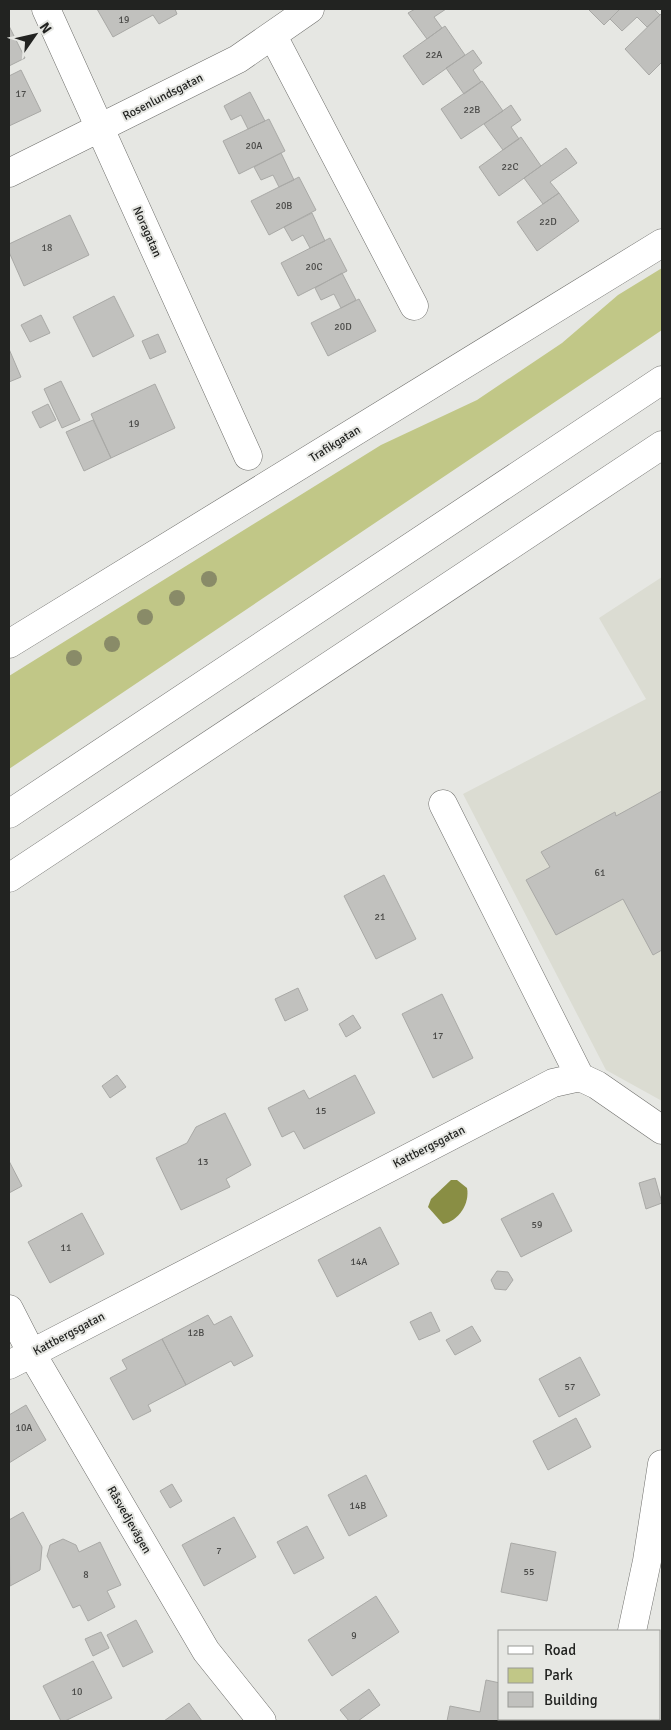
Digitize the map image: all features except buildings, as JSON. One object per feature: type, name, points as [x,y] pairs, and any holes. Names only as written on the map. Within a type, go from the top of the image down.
[{"type":"main road","name":"Noragatan","points":[[46,9],[248,456]]},
{"type":"main road","name":"Rosenlundsgatan","points":[[9,173],[238,59],[310,9]]},
{"type":"main road","points":[[273,36],[414,306]]},
{"type":"main road","name":"Trafikgatan","points":[[9,644],[662,243]]},
{"type":"main road","points":[[9,814],[662,380]]},
{"type":"main road","points":[[9,878],[662,444]]},
{"type":"main road","points":[[443,804],[580,1077],[597,1085],[662,1130]]},
{"type":"main road","name":"Kattbergsgatan","points":[[20,1360],[553,1083],[580,1077]]},
{"type":"main road","name":"Råsvedjevägen","points":[[9,1309],[20,1360],[206,1652],[262,1721]]},
{"type":"main road","points":[[632,1630],[647,1561],[662,1464]]},
{"type":"shaded area","points":[[662,577],[662,1101],[606,1070],[463,794],[646,699],[599,618]]},
{"type":"shaded area","points":[[451,1180],[457,1180],[467,1188],[467,1200],[462,1210],[454,1219],[443,1224],[428,1207],[431,1199]]},
{"type":"green space","points":[[662,268],[662,330],[9,769],[9,676],[381,445],[477,400],[562,343],[618,295]]}]
